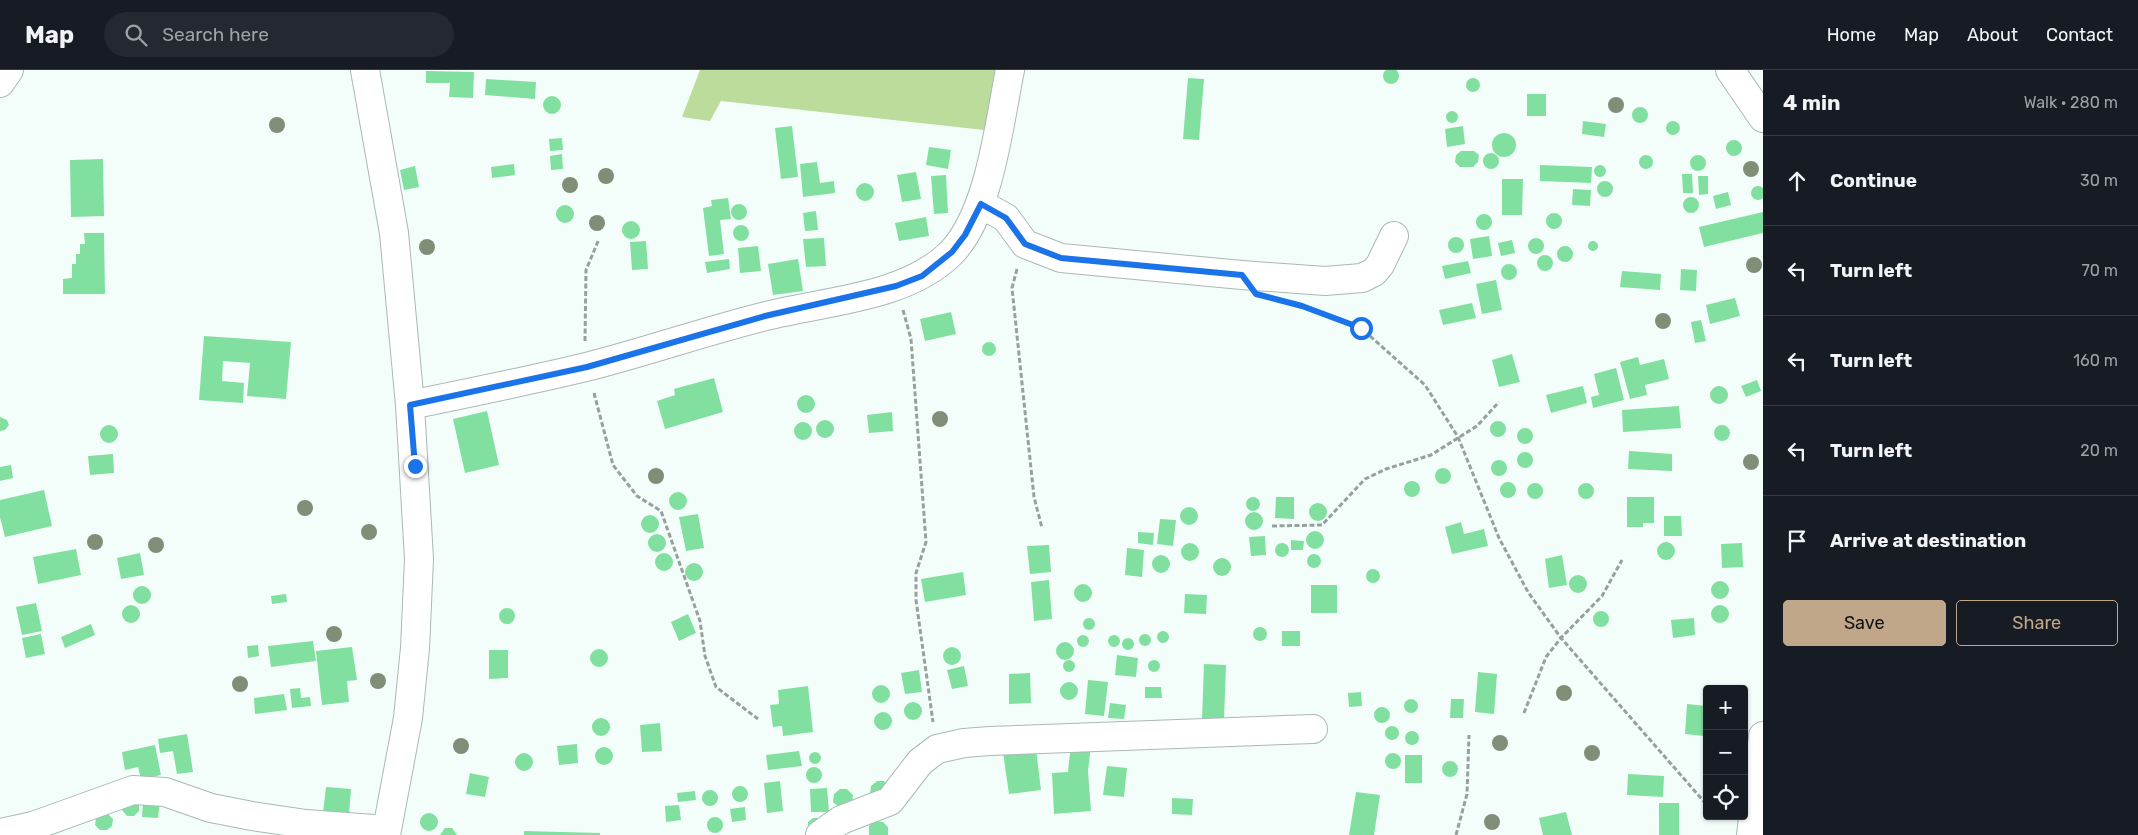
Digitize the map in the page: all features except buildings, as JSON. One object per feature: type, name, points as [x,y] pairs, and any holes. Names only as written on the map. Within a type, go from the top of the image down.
[{"type":"street","points":[[0,83],[9,70]]},
{"type":"street","points":[[0,833],[34,826],[133,790],[165,792],[211,808],[252,816],[386,833],[408,718],[415,648],[419,559],[410,405],[394,233],[365,70]]},
{"type":"street","points":[[410,405],[587,367],[765,316],[896,286],[922,276],[952,252],[965,235],[981,204],[1010,70]]},
{"type":"street","points":[[1730,70],[1763,118]]},
{"type":"street","points":[[981,204],[1006,218],[1025,244],[1061,258],[1325,281],[1362,278],[1374,272],[1384,259],[1394,236]]},
{"type":"street","points":[[820,835],[841,820],[890,801],[920,762],[937,749],[964,743],[1313,729]]},
{"type":"street","points":[[1751,835],[1763,736]]},
{"type":"path","points":[[599,239],[586,270],[584,329],[587,367],[613,465],[637,496],[661,511],[700,622],[704,656],[716,687],[758,719]]},
{"type":"path","points":[[1025,244],[1012,288],[1034,498],[1042,528]]},
{"type":"path","points":[[896,286],[911,339],[926,542],[916,573],[916,600],[937,749]]},
{"type":"path","points":[[1302,306],[1361,328],[1425,385],[1458,437],[1499,538],[1528,592],[1561,638],[1703,800]]},
{"type":"path","points":[[1272,526],[1322,525],[1365,479],[1386,469],[1431,456],[1477,426],[1499,402]]},
{"type":"path","points":[[1524,713],[1546,658],[1561,638],[1602,596],[1622,560]]},
{"type":"path","points":[[1456,835],[1467,794],[1470,735]]},
{"type":"green space","points":[[700,70],[1020,70],[1018,83],[984,130],[721,101],[710,121],[682,117]]},
{"type":"route","points":[[415,466],[410,405],[587,367],[765,316],[896,286],[922,276],[952,252],[965,235],[981,204],[1006,218],[1016,229],[1025,244],[1061,258],[1147,264],[1242,275],[1256,294],[1302,306],[1361,328]]}]
